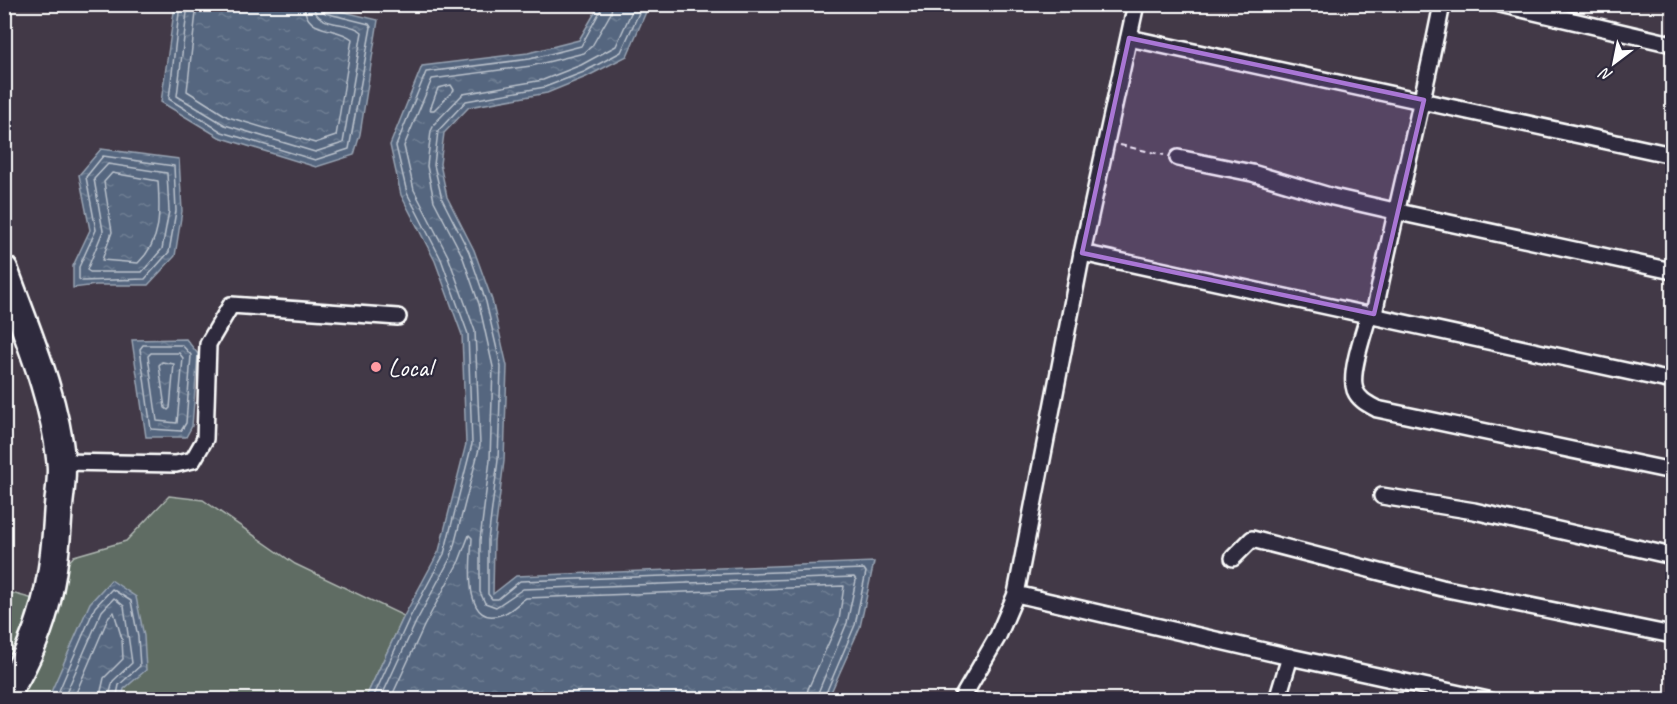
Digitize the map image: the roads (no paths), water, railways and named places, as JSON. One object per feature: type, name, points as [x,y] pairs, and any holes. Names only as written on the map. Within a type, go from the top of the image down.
[{"type":"highway","points":[[4,270],[47,390],[62,462],[56,554],[48,605],[33,644],[4,697]]},
{"type":"street","points":[[961,699],[998,636],[1016,594],[1082,253],[1136,4]]},
{"type":"street","points":[[1442,4],[1424,100],[1353,380],[1356,393],[1364,402],[1377,409],[1672,471]]},
{"type":"street","points":[[1500,4],[1672,44]]},
{"type":"street","points":[[1129,38],[1672,155]]},
{"type":"street","points":[[1178,158],[1252,173],[1333,197],[1672,271]]},
{"type":"street","points":[[1082,253],[1672,381]]},
{"type":"street","points":[[62,462],[176,464],[193,460],[205,439],[208,344],[231,305],[398,317]]},
{"type":"street","points":[[1382,495],[1474,511],[1672,556]]},
{"type":"street","points":[[1233,558],[1252,539],[1442,588],[1672,635]]},
{"type":"street","points":[[1016,594],[1290,657],[1488,699]]},
{"type":"street","points":[[1277,699],[1290,657]]},
{"type":"water","points":[[600,4],[649,5],[627,56],[586,77],[547,93],[469,107],[444,133],[440,164],[447,197],[474,250],[492,300],[507,366],[504,461],[494,541],[493,594],[516,576],[874,562],[860,627],[828,699],[365,699],[404,616],[439,551],[466,444],[462,335],[435,261],[401,195],[390,145],[422,66],[528,53],[579,40]]},
{"type":"water","points":[[175,5],[315,5],[378,20],[360,134],[354,155],[316,167],[219,137],[161,102]]},
{"type":"water","points":[[101,149],[179,159],[182,211],[175,256],[148,285],[96,285],[73,288],[73,266],[90,230],[79,175]]},
{"type":"water","points":[[186,339],[198,354],[192,426],[186,437],[146,437],[132,340]]},
{"type":"water","points":[[111,580],[136,597],[144,636],[146,670],[124,689],[122,699],[48,699],[90,603]]},
{"type":"place","name":"Local","points":[[376,367]]}]
